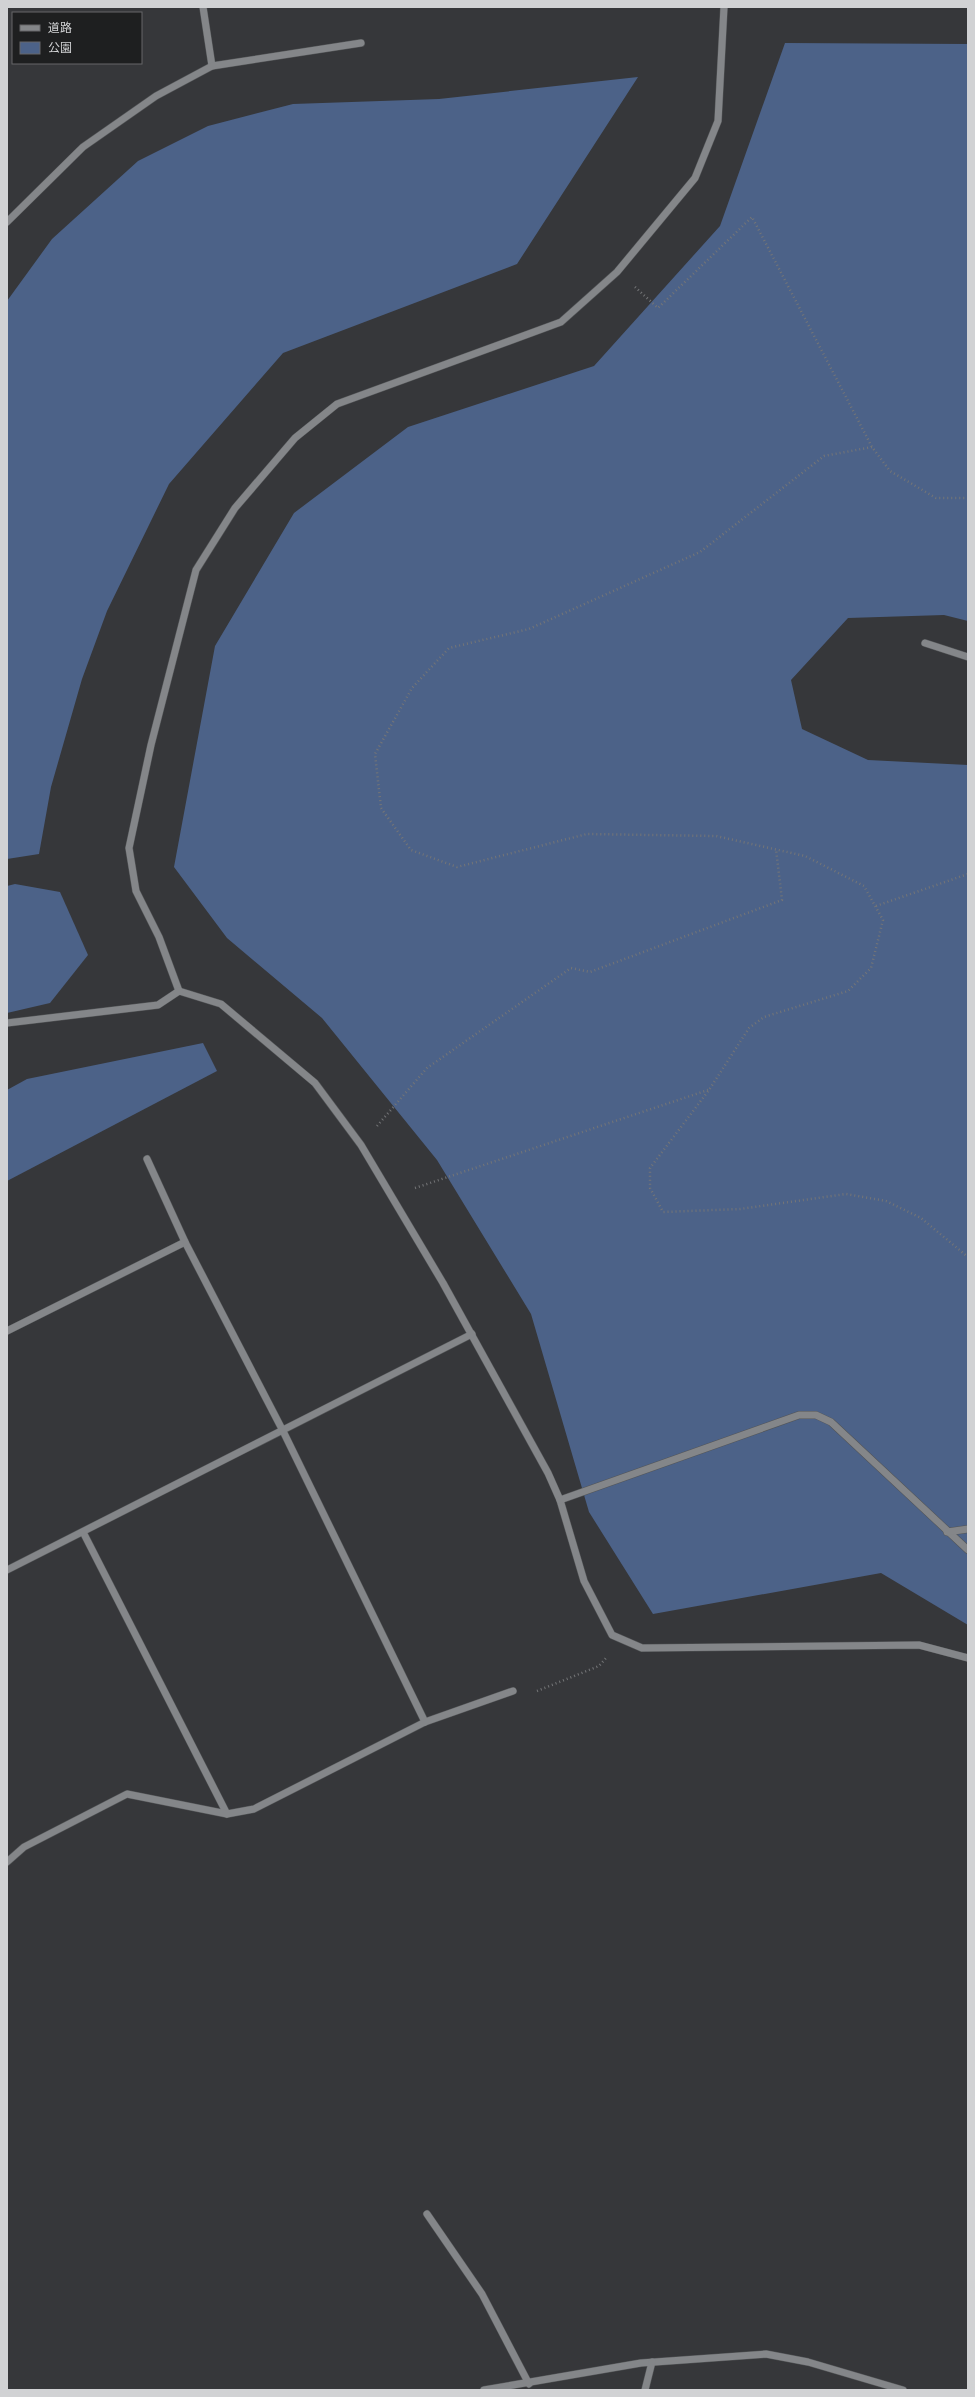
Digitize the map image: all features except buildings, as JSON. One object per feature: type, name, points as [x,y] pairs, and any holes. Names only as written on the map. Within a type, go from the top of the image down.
[{"type":"street","points":[[203,7],[212,66]]},
{"type":"street","points":[[179,991],[159,937],[136,891],[128,848],[151,746],[196,570],[235,508],[290,444],[337,404],[561,322],[617,272],[695,178],[718,121],[724,7]]},
{"type":"street","points":[[7,222],[83,147],[156,96],[212,66],[361,43]]},
{"type":"street","points":[[925,643],[968,657]]},
{"type":"street","points":[[7,1024],[158,1005],[179,991]]},
{"type":"street","points":[[179,991],[221,1004],[315,1082],[361,1145],[472,1334],[560,1500],[584,1581],[612,1635],[642,1648],[919,1645],[968,1658]]},
{"type":"street","points":[[147,1159],[185,1242],[283,1431],[425,1722]]},
{"type":"street","points":[[7,1331],[185,1242]]},
{"type":"street","points":[[7,1570],[472,1334]]},
{"type":"street","points":[[560,1500],[791,1417],[799,1415],[816,1415],[831,1422],[968,1550]]},
{"type":"street","points":[[947,1532],[968,1530]]},
{"type":"street","points":[[83,1532],[227,1814]]},
{"type":"street","points":[[7,1862],[24,1847],[127,1794],[227,1814],[254,1809],[425,1722],[513,1691]]},
{"type":"street","points":[[427,2214],[482,2294],[529,2384]]},
{"type":"street","points":[[484,2390],[529,2384],[652,2362],[766,2354],[808,2362],[903,2390]]},
{"type":"street","points":[[645,2390],[652,2362]]},
{"type":"path","points":[[617,272],[658,308],[752,217],[872,447],[890,471],[936,498],[968,498]]},
{"type":"path","points":[[872,447],[824,456],[700,552],[529,629],[449,648],[412,688],[375,754],[381,808],[411,850],[457,867],[587,834],[716,836],[806,856],[864,886],[883,920],[871,968],[848,991],[764,1017],[749,1028],[709,1090],[650,1168],[650,1188],[663,1212],[740,1209],[846,1194],[886,1201],[921,1218],[968,1257]]},
{"type":"path","points":[[361,1145],[427,1068],[571,968],[590,972],[782,900],[776,849]]},
{"type":"path","points":[[876,906],[968,874]]},
{"type":"path","points":[[392,1196],[709,1090]]},
{"type":"path","points":[[513,1691],[525,1696],[599,1666],[622,1640]]},
{"type":"green space","points":[[785,43],[968,44],[968,621],[944,615],[848,618],[791,680],[802,729],[868,760],[968,765],[968,1625],[881,1573],[653,1614],[589,1512],[531,1314],[437,1160],[322,1018],[227,938],[174,867],[215,646],[294,513],[408,427],[594,366],[720,226]]},
{"type":"green space","points":[[638,77],[517,264],[283,353],[169,484],[107,611],[82,679],[51,787],[39,854],[7,859],[7,301],[52,239],[138,161],[208,126],[293,104],[439,99]]},
{"type":"green space","points":[[15,884],[60,892],[88,955],[50,1003],[7,1013],[7,886]]},
{"type":"green space","points":[[203,1043],[217,1071],[7,1181],[7,1090],[27,1079]]}]
